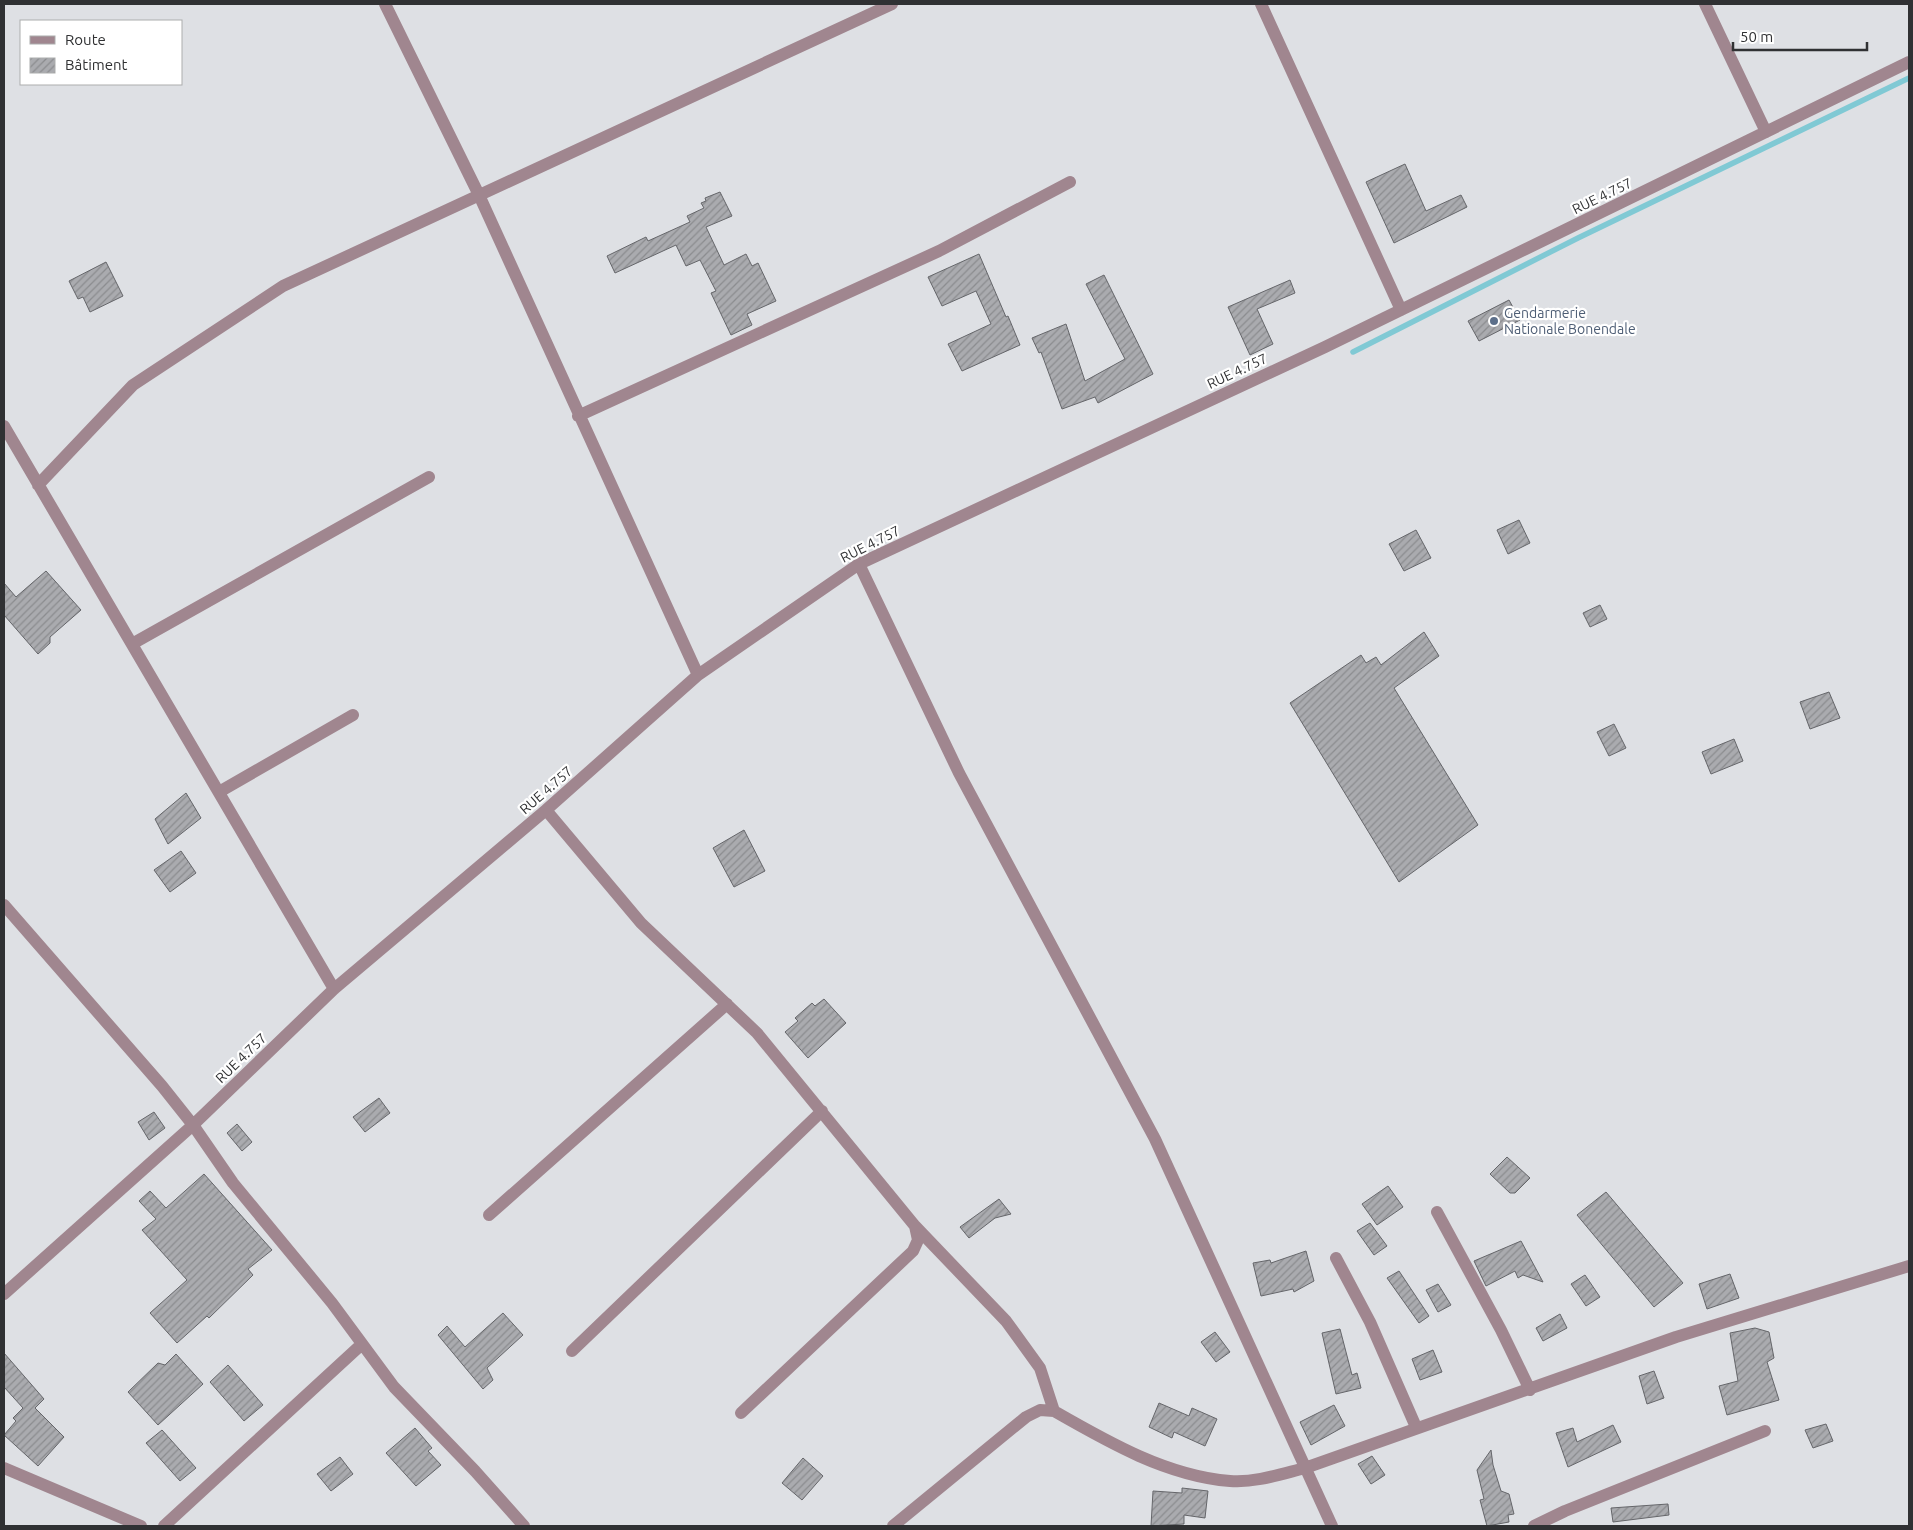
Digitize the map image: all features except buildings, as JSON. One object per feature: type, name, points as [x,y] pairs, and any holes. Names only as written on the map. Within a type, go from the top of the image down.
[{"type":"street","points":[[385,4],[479,195],[578,416],[698,675]]},
{"type":"street","points":[[38,484],[133,385],[210,332],[283,286],[892,4]]},
{"type":"street","points":[[1261,4],[1401,310]]},
{"type":"street","points":[[1705,4],[1766,132]]},
{"type":"street","name":"RUE 4.757","points":[[4,1294],[193,1125],[334,989],[546,810],[698,675],[859,564],[1401,310],[1909,62]]},
{"type":"street","points":[[578,416],[939,252],[1070,182]]},
{"type":"street","points":[[4,426],[334,989]]},
{"type":"street","points":[[132,644],[429,477]]},
{"type":"street","points":[[859,564],[958,773],[1155,1139],[1332,1526]]},
{"type":"street","points":[[219,792],[353,715]]},
{"type":"street","points":[[546,810],[641,923],[757,1033],[915,1226],[1006,1321],[1040,1368],[1054,1412]]},
{"type":"street","points":[[4,905],[162,1086],[193,1125],[233,1183],[332,1303],[394,1387],[475,1471],[524,1526]]},
{"type":"street","points":[[489,1215],[728,1004]]},
{"type":"street","points":[[572,1351],[822,1111]]},
{"type":"street","points":[[1437,1212],[1497,1322],[1530,1390]]},
{"type":"street","points":[[741,1413],[913,1251],[918,1240],[915,1226]]},
{"type":"street","points":[[1336,1258],[1370,1322],[1416,1428]]},
{"type":"street","points":[[893,1526],[1026,1417],[1040,1410],[1054,1412],[1168,1469],[1231,1481],[1259,1479],[1305,1468],[1676,1337],[1909,1266]]},
{"type":"street","points":[[164,1526],[362,1344]]},
{"type":"street","points":[[1534,1526],[1565,1511],[1765,1431]]},
{"type":"street","points":[[4,1468],[141,1526]]},
{"type":"waterway","points":[[1353,352],[1578,238],[1909,78]]},
{"type":"place","name":"Gendarmerie Nationale Bonendale","points":[[1494,321]]}]
